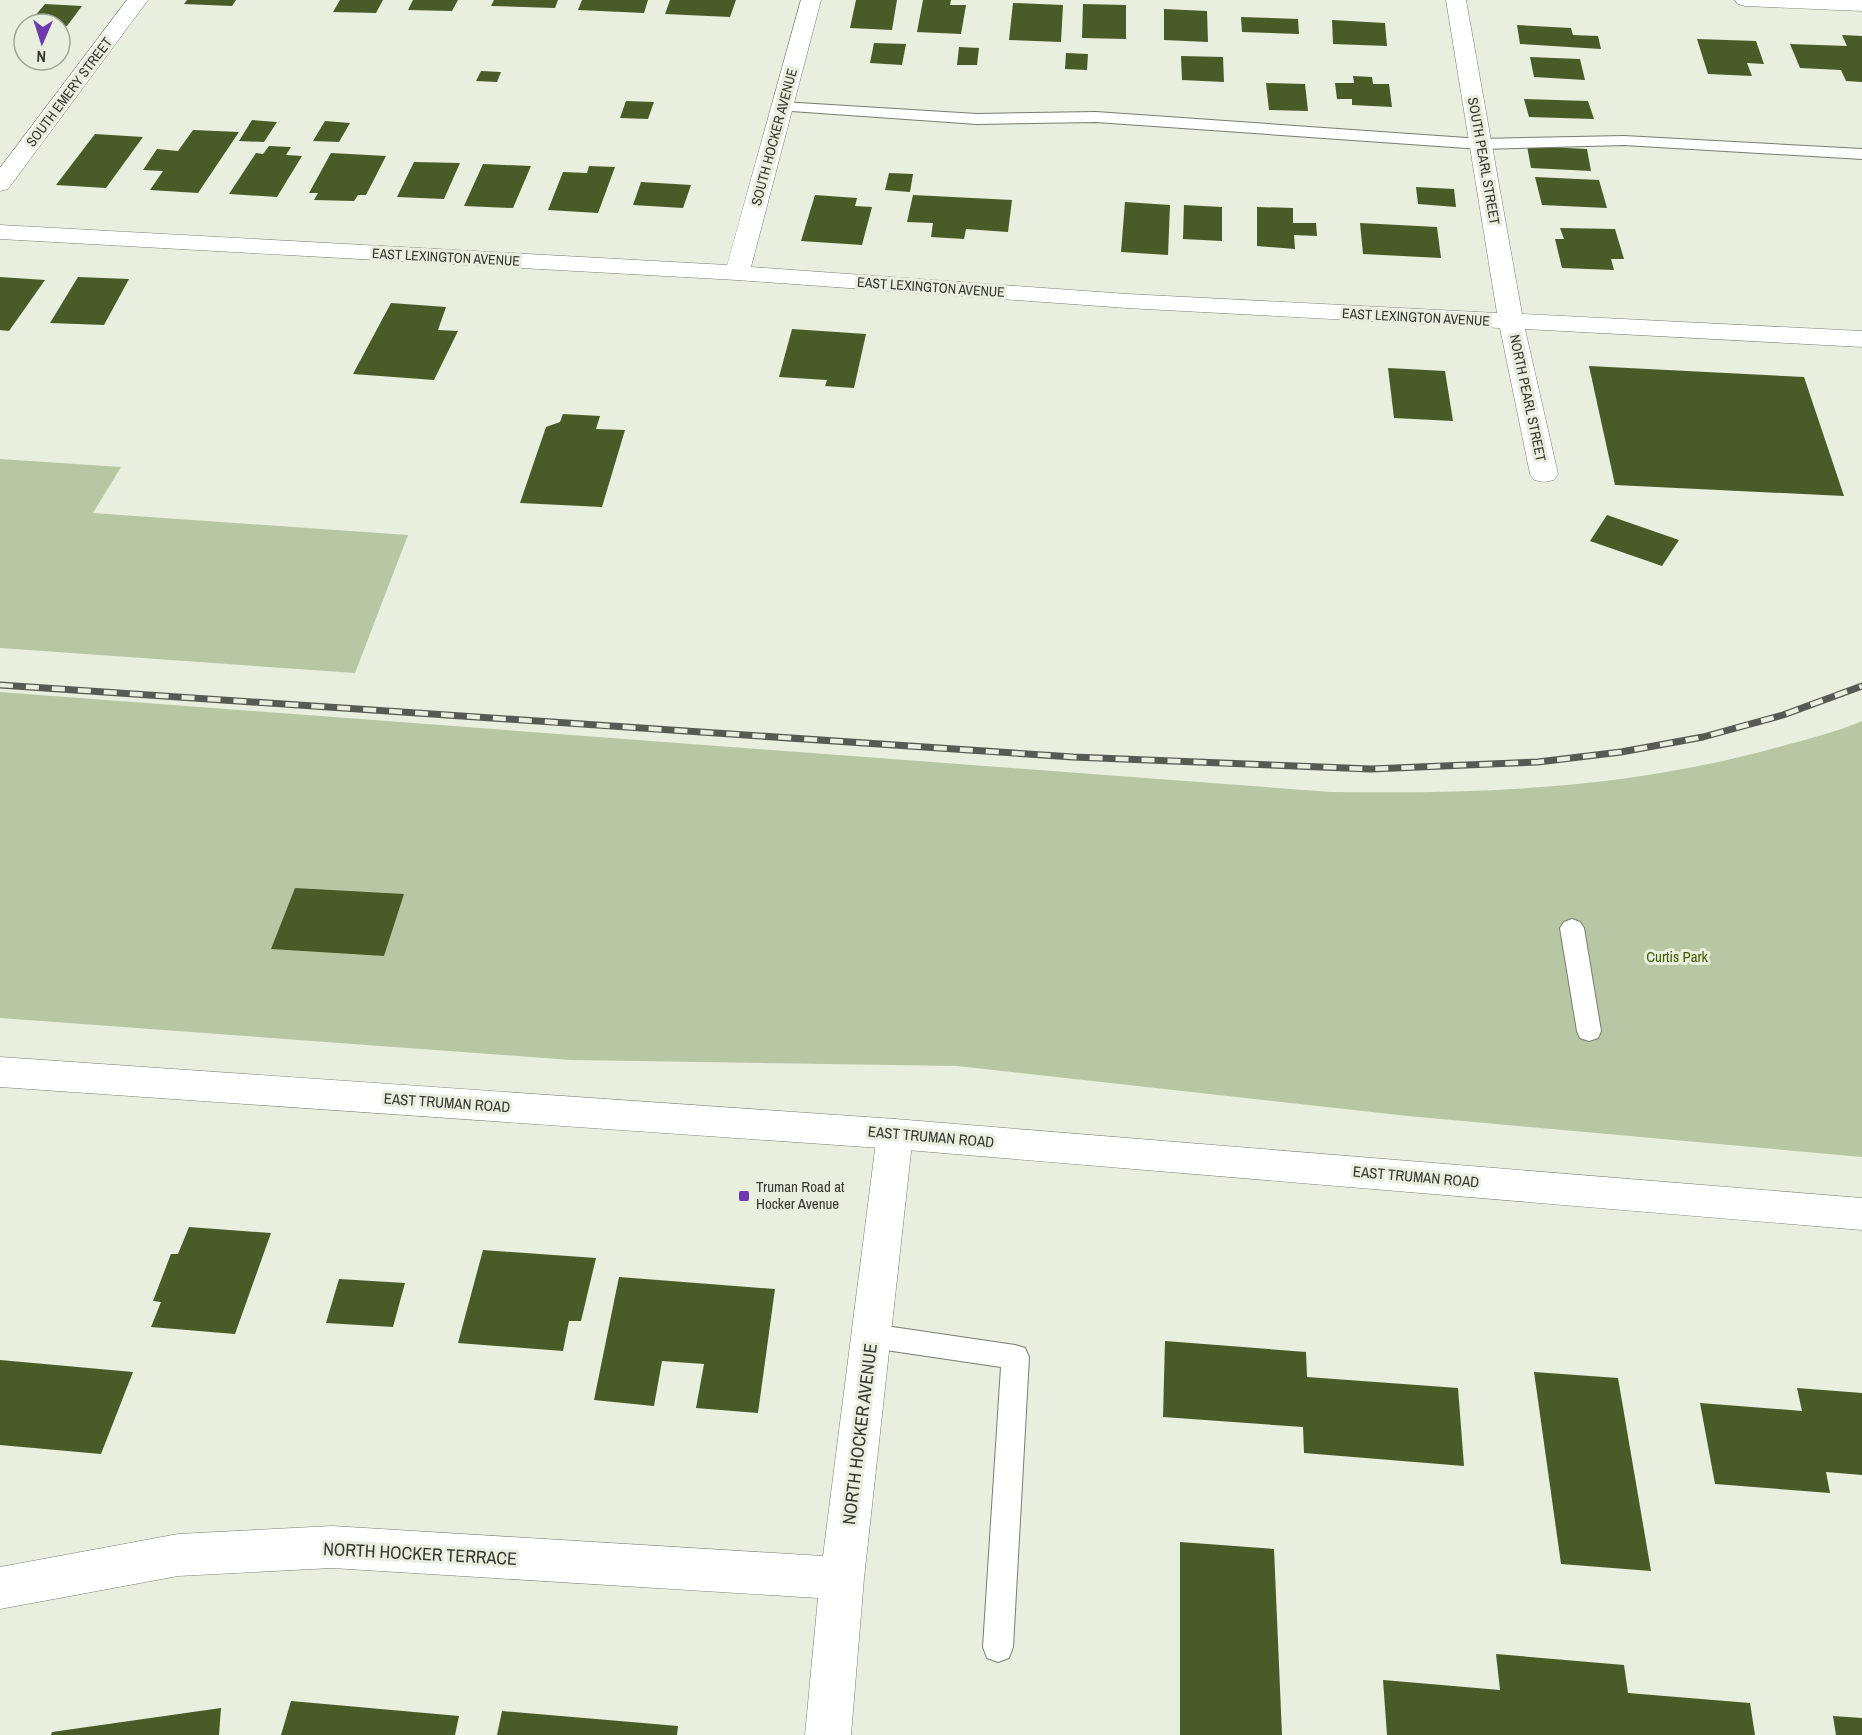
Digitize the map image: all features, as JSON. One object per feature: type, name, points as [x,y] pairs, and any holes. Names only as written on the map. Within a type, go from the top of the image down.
[{"type":"street","name":"SOUTH EMERY STREET","points":[[0,184],[138,0]]},
{"type":"street","name":"SOUTH HOCKER AVENUE","points":[[737,273],[811,0]]},
{"type":"street","name":"SOUTH PEARL STREET","points":[[1455,0],[1511,322]]},
{"type":"street","points":[[1745,0],[1862,4]]},
{"type":"street","name":"EAST LEXINGTON AVENUE","points":[[0,232],[737,273],[1127,301],[1862,339]]},
{"type":"street","name":"NORTH PEARL STREET","points":[[1511,322],[1544,474]]},
{"type":"street","name":"EAST TRUMAN ROAD","points":[[0,1072],[895,1134],[1862,1214]]},
{"type":"street","name":"NORTH HOCKER AVENUE","points":[[828,1735],[843,1578],[895,1134]]},
{"type":"street","name":"NORTH HOCKER TERRACE","points":[[0,1588],[178,1555],[332,1547],[843,1578]]},
{"type":"lane","points":[[782,107],[977,119],[1096,117],[1481,144],[1532,140],[1710,143],[1862,154]]},
{"type":"lane","points":[[1572,928],[1589,1031]]},
{"type":"lane","points":[[872,1336],[1015,1357],[998,1647]]},
{"type":"green space","points":[[0,459],[121,467],[93,513],[408,535],[355,673],[0,648]]},
{"type":"green space","name":"Curtis Park","points":[[0,692],[1331,792],[1499,790],[1609,780],[1719,762],[1819,736],[1862,721],[1862,1157],[1408,1116],[957,1066],[571,1060],[0,1018]]},
{"type":"building","points":[[187,0],[236,0],[232,6],[184,4]]},
{"type":"building","points":[[340,0],[383,0],[376,13],[333,12]]},
{"type":"building","points":[[413,0],[458,0],[452,11],[408,10]]},
{"type":"building","points":[[494,0],[558,0],[555,8],[491,6]]},
{"type":"building","points":[[582,0],[648,0],[644,13],[578,10]]},
{"type":"building","points":[[670,0],[736,0],[730,17],[665,14]]},
{"type":"building","points":[[856,0],[897,0],[892,30],[850,28]]},
{"type":"building","points":[[923,0],[951,0],[950,5],[966,5],[961,34],[917,32]]},
{"type":"building","points":[[1013,3],[1063,5],[1061,42],[1009,40]]},
{"type":"building","points":[[45,4],[82,6],[72,19],[72,12],[38,12]]},
{"type":"building","points":[[1083,4],[1126,5],[1126,39],[1082,38]]},
{"type":"building","points":[[1164,9],[1207,11],[1208,42],[1164,40]]},
{"type":"building","points":[[1241,17],[1298,19],[1299,34],[1242,32]]},
{"type":"building","points":[[1332,20],[1385,23],[1387,46],[1333,44]]},
{"type":"building","points":[[1517,25],[1571,28],[1573,35],[1598,36],[1601,49],[1520,44]]},
{"type":"building","points":[[1842,35],[1862,36],[1862,82],[1846,81],[1841,70],[1800,68],[1790,44],[1847,46]]},
{"type":"building","points":[[1697,39],[1756,41],[1764,64],[1747,63],[1752,76],[1708,74]]},
{"type":"building","points":[[874,43],[906,44],[902,65],[870,63]]},
{"type":"building","points":[[959,47],[979,48],[977,65],[957,65]]},
{"type":"building","points":[[1066,53],[1088,54],[1087,70],[1065,69]]},
{"type":"building","points":[[1181,56],[1223,57],[1224,82],[1182,80]]},
{"type":"building","points":[[1530,57],[1580,59],[1585,80],[1534,77]]},
{"type":"building","points":[[481,71],[501,72],[497,82],[476,81]]},
{"type":"building","points":[[1353,76],[1372,77],[1373,84],[1389,84],[1392,107],[1352,105],[1352,99],[1337,99],[1335,83],[1354,83]]},
{"type":"building","points":[[1266,83],[1305,84],[1308,111],[1269,110]]},
{"type":"building","points":[[1524,99],[1588,101],[1594,119],[1529,117]]},
{"type":"building","points":[[626,101],[654,102],[648,119],[620,118]]},
{"type":"building","points":[[252,120],[277,122],[264,142],[239,141]]},
{"type":"building","points":[[325,121],[350,123],[339,142],[313,141]]},
{"type":"building","points":[[193,130],[239,132],[198,193],[150,190],[163,171],[143,170],[157,149],[178,151]]},
{"type":"building","points":[[95,134],[143,137],[106,188],[56,185]]},
{"type":"building","points":[[269,146],[291,147],[286,155],[302,156],[277,197],[229,194],[256,153],[263,154]]},
{"type":"building","points":[[1527,146],[1587,149],[1591,171],[1531,168]]},
{"type":"building","points":[[331,153],[386,156],[366,195],[358,195],[354,201],[314,200],[318,193],[309,193]]},
{"type":"building","points":[[414,162],[460,163],[444,199],[397,197]]},
{"type":"building","points":[[483,164],[531,166],[513,208],[464,206]]},
{"type":"building","points":[[589,166],[615,167],[598,213],[548,210],[563,172],[587,173]]},
{"type":"building","points":[[889,173],[913,174],[910,192],[885,190]]},
{"type":"building","points":[[1535,177],[1599,180],[1607,208],[1542,205]]},
{"type":"building","points":[[641,182],[691,185],[683,208],[633,205]]},
{"type":"building","points":[[1416,187],[1454,189],[1456,207],[1418,204]]},
{"type":"building","points":[[815,195],[857,198],[855,206],[872,207],[862,245],[801,241]]},
{"type":"building","points":[[913,195],[1012,200],[1008,232],[966,229],[964,239],[931,237],[933,223],[907,222]]},
{"type":"building","points":[[1125,202],[1170,205],[1168,255],[1121,252]]},
{"type":"building","points":[[1184,205],[1222,207],[1222,241],[1183,239]]},
{"type":"building","points":[[1257,207],[1293,208],[1293,223],[1316,223],[1317,236],[1294,235],[1295,249],[1257,246]]},
{"type":"building","points":[[1360,223],[1437,227],[1441,258],[1363,254]]},
{"type":"building","points":[[1560,228],[1615,229],[1624,259],[1611,259],[1614,270],[1562,268],[1555,239],[1564,239]]},
{"type":"building","points":[[0,277],[45,280],[9,331],[0,330]]},
{"type":"building","points":[[78,277],[129,279],[104,325],[50,323]]},
{"type":"building","points":[[391,303],[446,307],[438,330],[458,331],[434,380],[353,374]]},
{"type":"building","points":[[792,329],[866,334],[854,388],[825,386],[827,380],[779,377]]},
{"type":"building","points":[[1589,366],[1804,377],[1844,496],[1615,485]]},
{"type":"building","points":[[1388,368],[1445,371],[1453,421],[1394,418]]},
{"type":"building","points":[[563,414],[600,416],[596,429],[625,430],[602,507],[520,503],[546,427],[560,422]]},
{"type":"building","points":[[1607,515],[1679,540],[1662,566],[1590,541]]},
{"type":"building","points":[[295,888],[404,894],[384,956],[271,949]]},
{"type":"building","points":[[189,1227],[271,1233],[235,1334],[151,1327],[161,1302],[153,1301],[171,1254],[178,1254]]},
{"type":"building","points":[[483,1250],[596,1258],[581,1321],[569,1321],[563,1351],[458,1343]]},
{"type":"building","points":[[619,1277],[775,1289],[758,1413],[696,1408],[704,1364],[662,1361],[654,1406],[594,1400]]},
{"type":"building","points":[[339,1279],[405,1283],[393,1327],[326,1323]]},
{"type":"building","points":[[1165,1341],[1306,1352],[1307,1377],[1458,1388],[1464,1466],[1304,1453],[1303,1427],[1163,1417]]},
{"type":"building","points":[[0,1360],[133,1372],[101,1454],[0,1445]]},
{"type":"building","points":[[1534,1372],[1618,1378],[1651,1571],[1561,1564]]},
{"type":"building","points":[[1797,1388],[1862,1393],[1862,1475],[1826,1472],[1830,1493],[1715,1484],[1700,1403],[1802,1411]]},
{"type":"building","points":[[1180,1542],[1274,1549],[1282,1735],[1180,1735]]},
{"type":"building","points":[[1496,1654],[1624,1665],[1628,1693],[1750,1703],[1755,1735],[1387,1735],[1383,1680],[1500,1690]]},
{"type":"building","points":[[291,1701],[459,1716],[455,1735],[281,1735]]},
{"type":"building","points":[[221,1708],[219,1735],[51,1735],[52,1732]]},
{"type":"building","points":[[502,1711],[678,1726],[677,1735],[497,1735]]},
{"type":"building","points":[[1833,1716],[1862,1718],[1862,1735],[1836,1735]]},
{"type":"railway","points":[[0,685],[1073,757],[1371,769],[1538,762],[1621,752],[1703,737],[1783,715],[1862,686]]},
{"type":"place","name":"Truman Road at Hocker Avenue","points":[[744,1196]]}]
